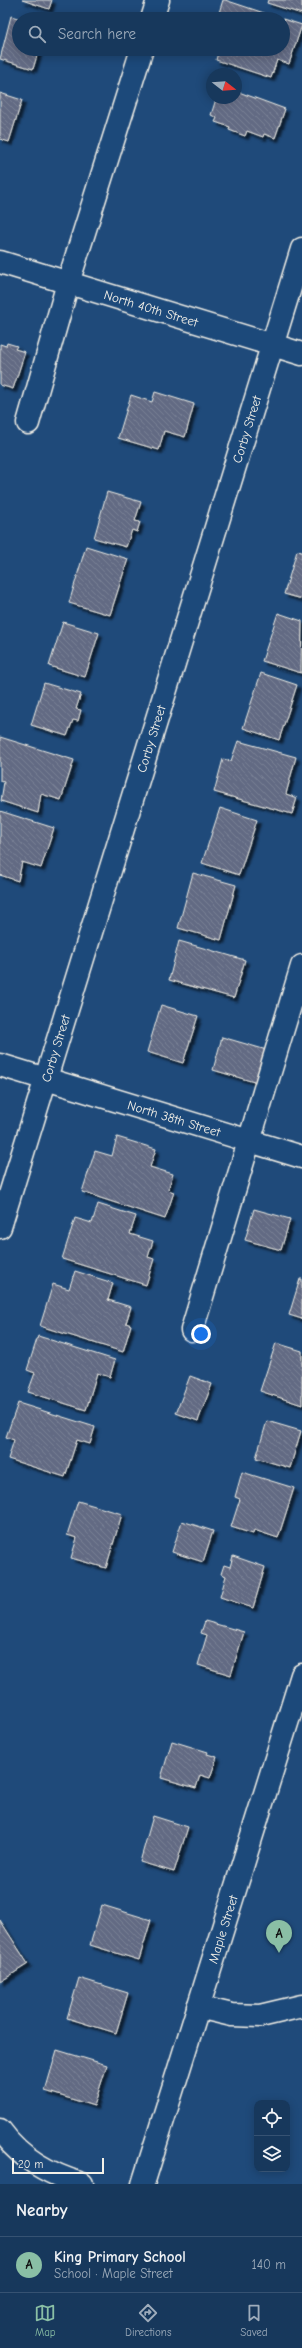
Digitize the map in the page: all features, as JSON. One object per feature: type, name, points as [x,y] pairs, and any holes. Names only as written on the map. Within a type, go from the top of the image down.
[{"type":"street","points":[[154,12],[158,0]]},
{"type":"street","points":[[28,424],[68,283],[140,56]]},
{"type":"street","name":"Corby Street","points":[[0,1227],[302,249]]},
{"type":"street","name":"North 40th Street","points":[[0,262],[302,354]]},
{"type":"street","points":[[192,1330],[302,966]]},
{"type":"street","name":"North 38th Street","points":[[0,1065],[302,1157]]},
{"type":"street","name":"Maple Street","points":[[143,2184],[302,1675]]},
{"type":"street","points":[[198,2007],[232,2015],[260,2016],[302,2006]]},
{"type":"street","points":[[0,2130],[24,2156],[45,2171],[82,2184]]},
{"type":"building","points":[[22,0],[52,0],[49,9]]},
{"type":"building","points":[[223,0],[225,0],[261,12],[219,12]]},
{"type":"building","points":[[268,0],[302,0],[302,14],[267,3]]},
{"type":"building","points":[[11,16],[12,56],[37,56],[33,69],[0,59]]},
{"type":"building","points":[[290,21],[302,25],[289,64],[277,60],[271,78],[216,60],[217,56],[290,56]]},
{"type":"building","points":[[0,93],[22,100],[9,142],[0,139]]},
{"type":"building","points":[[242,93],[285,109],[275,138],[264,134],[263,137],[247,131],[245,136],[229,130],[230,127],[215,122],[217,118],[211,115],[214,104],[242,104]]},
{"type":"building","points":[[7,343],[17,346],[15,349],[25,352],[13,389],[0,385],[0,344],[6,346]]},
{"type":"building","points":[[155,392],[194,404],[185,437],[164,431],[159,450],[118,438],[131,395],[152,402]]},
{"type":"building","points":[[107,492],[141,502],[135,521],[140,522],[137,532],[132,530],[126,547],[94,538]]},
{"type":"building","points":[[86,546],[128,559],[110,615],[69,603]]},
{"type":"building","points":[[297,551],[302,552],[302,599],[284,594]]},
{"type":"building","points":[[278,613],[302,621],[301,673],[262,661]]},
{"type":"building","points":[[63,622],[99,633],[85,677],[49,666]]},
{"type":"building","points":[[261,673],[297,685],[279,740],[243,728]]},
{"type":"building","points":[[44,683],[81,694],[76,709],[81,710],[78,721],[73,720],[67,736],[31,725]]},
{"type":"building","points":[[0,737],[74,760],[61,800],[41,794],[38,813],[1,801],[4,782],[0,781]]},
{"type":"building","points":[[238,741],[296,757],[286,794],[297,798],[292,814],[214,792],[223,759],[231,761]]},
{"type":"building","points":[[220,808],[257,820],[239,875],[202,863]]},
{"type":"building","points":[[0,811],[54,828],[41,868],[22,862],[18,881],[0,875]]},
{"type":"building","points":[[193,873],[236,885],[221,940],[178,928]]},
{"type":"building","points":[[179,941],[245,960],[234,998],[169,980]]},
{"type":"building","points":[[161,1005],[198,1016],[183,1063],[147,1052]]},
{"type":"building","points":[[222,1037],[270,1051],[261,1084],[213,1070]]},
{"type":"building","points":[[117,1137],[156,1149],[150,1167],[173,1174],[168,1190],[174,1192],[165,1219],[82,1192],[95,1151],[112,1156]]},
{"type":"building","points":[[98,1204],[136,1216],[130,1234],[153,1241],[148,1257],[154,1259],[146,1285],[62,1259],[75,1218],[92,1223]]},
{"type":"building","points":[[254,1209],[290,1219],[281,1250],[245,1240]]},
{"type":"building","points":[[75,1271],[113,1283],[108,1300],[131,1307],[126,1323],[131,1325],[123,1352],[40,1326],[53,1284],[69,1289]]},
{"type":"building","points":[[300,1279],[302,1279],[302,1319],[289,1315]]},
{"type":"building","points":[[38,1336],[115,1360],[110,1377],[97,1373],[86,1410],[28,1392],[35,1373],[27,1370]]},
{"type":"building","points":[[276,1343],[302,1351],[302,1405],[260,1391]]},
{"type":"building","points":[[190,1376],[212,1384],[198,1421],[176,1413]]},
{"type":"building","points":[[18,1403],[95,1427],[90,1444],[77,1440],[65,1477],[8,1459],[14,1440],[6,1437]]},
{"type":"building","points":[[267,1421],[301,1431],[290,1468],[256,1458]]},
{"type":"building","points":[[242,1472],[294,1488],[278,1538],[254,1530],[253,1534],[231,1527],[240,1499],[235,1497]]},
{"type":"building","points":[[78,1501],[122,1514],[106,1568],[71,1558],[77,1538],[67,1535]]},
{"type":"building","points":[[182,1521],[213,1531],[203,1562],[172,1552]]},
{"type":"building","points":[[233,1556],[265,1567],[253,1608],[220,1597],[226,1576],[221,1574],[224,1565],[230,1567]]},
{"type":"building","points":[[205,1621],[244,1632],[231,1675],[198,1665],[207,1635],[201,1633]]},
{"type":"building","points":[[172,1741],[208,1752],[207,1754],[217,1757],[210,1778],[200,1775],[196,1788],[161,1778]]},
{"type":"building","points":[[153,1816],[188,1827],[174,1872],[140,1862]]},
{"type":"building","points":[[102,1905],[151,1920],[139,1960],[90,1945]]},
{"type":"building","points":[[0,1920],[28,1964],[0,1982]]},
{"type":"building","points":[[79,1978],[128,1993],[116,2033],[67,2018]]},
{"type":"building","points":[[57,2050],[107,2065],[94,2106],[45,2091]]},
{"type":"place","name":"King Primary School","points":[[279,1953]]}]
